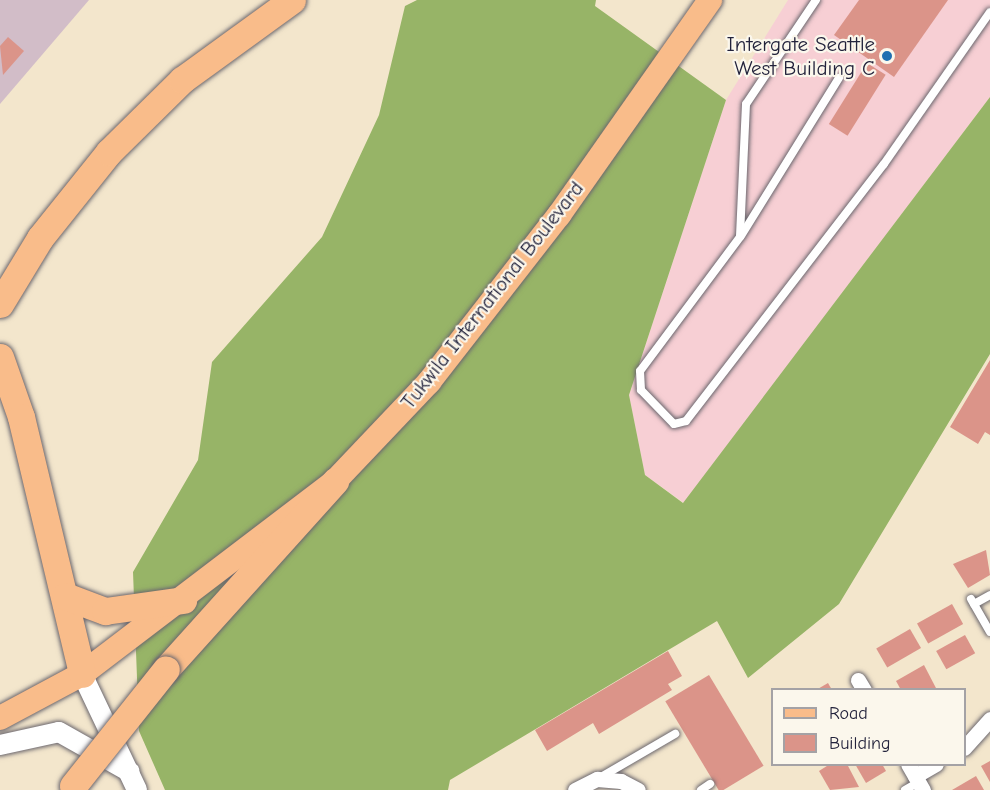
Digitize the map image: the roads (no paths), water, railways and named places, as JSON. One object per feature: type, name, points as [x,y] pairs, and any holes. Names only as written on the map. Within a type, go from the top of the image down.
[{"type":"highway","points":[[0,304],[40,238],[109,152],[182,81],[292,0]]},
{"type":"highway","points":[[0,357],[21,417],[82,674]]},
{"type":"highway","points":[[72,788],[166,669],[335,481]]},
{"type":"highway","points":[[65,596],[105,611],[183,600]]},
{"type":"main road","name":"Tukwila International Boulevard","points":[[0,718],[82,674],[183,600],[335,481],[465,336],[559,215],[710,0]]},
{"type":"street","points":[[82,674],[134,781]]},
{"type":"street","points":[[966,746],[990,719]]},
{"type":"street","points":[[0,745],[59,732],[134,781]]},
{"type":"street","points":[[914,781],[935,766]]},
{"type":"street","points":[[575,790],[597,779],[621,781],[638,790]]},
{"type":"lane","points":[[740,237],[746,104],[816,0]]},
{"type":"lane","points":[[839,78],[740,237],[640,371],[641,390],[675,424],[686,421],[884,164],[990,12]]},
{"type":"lane","points":[[990,595],[973,602],[990,632]]},
{"type":"lane","points":[[597,779],[675,734]]},
{"type":"lane","points":[[700,790],[710,784]]},
{"type":"place","name":"Intergate Seattle West Building C","points":[[887,56]]}]
